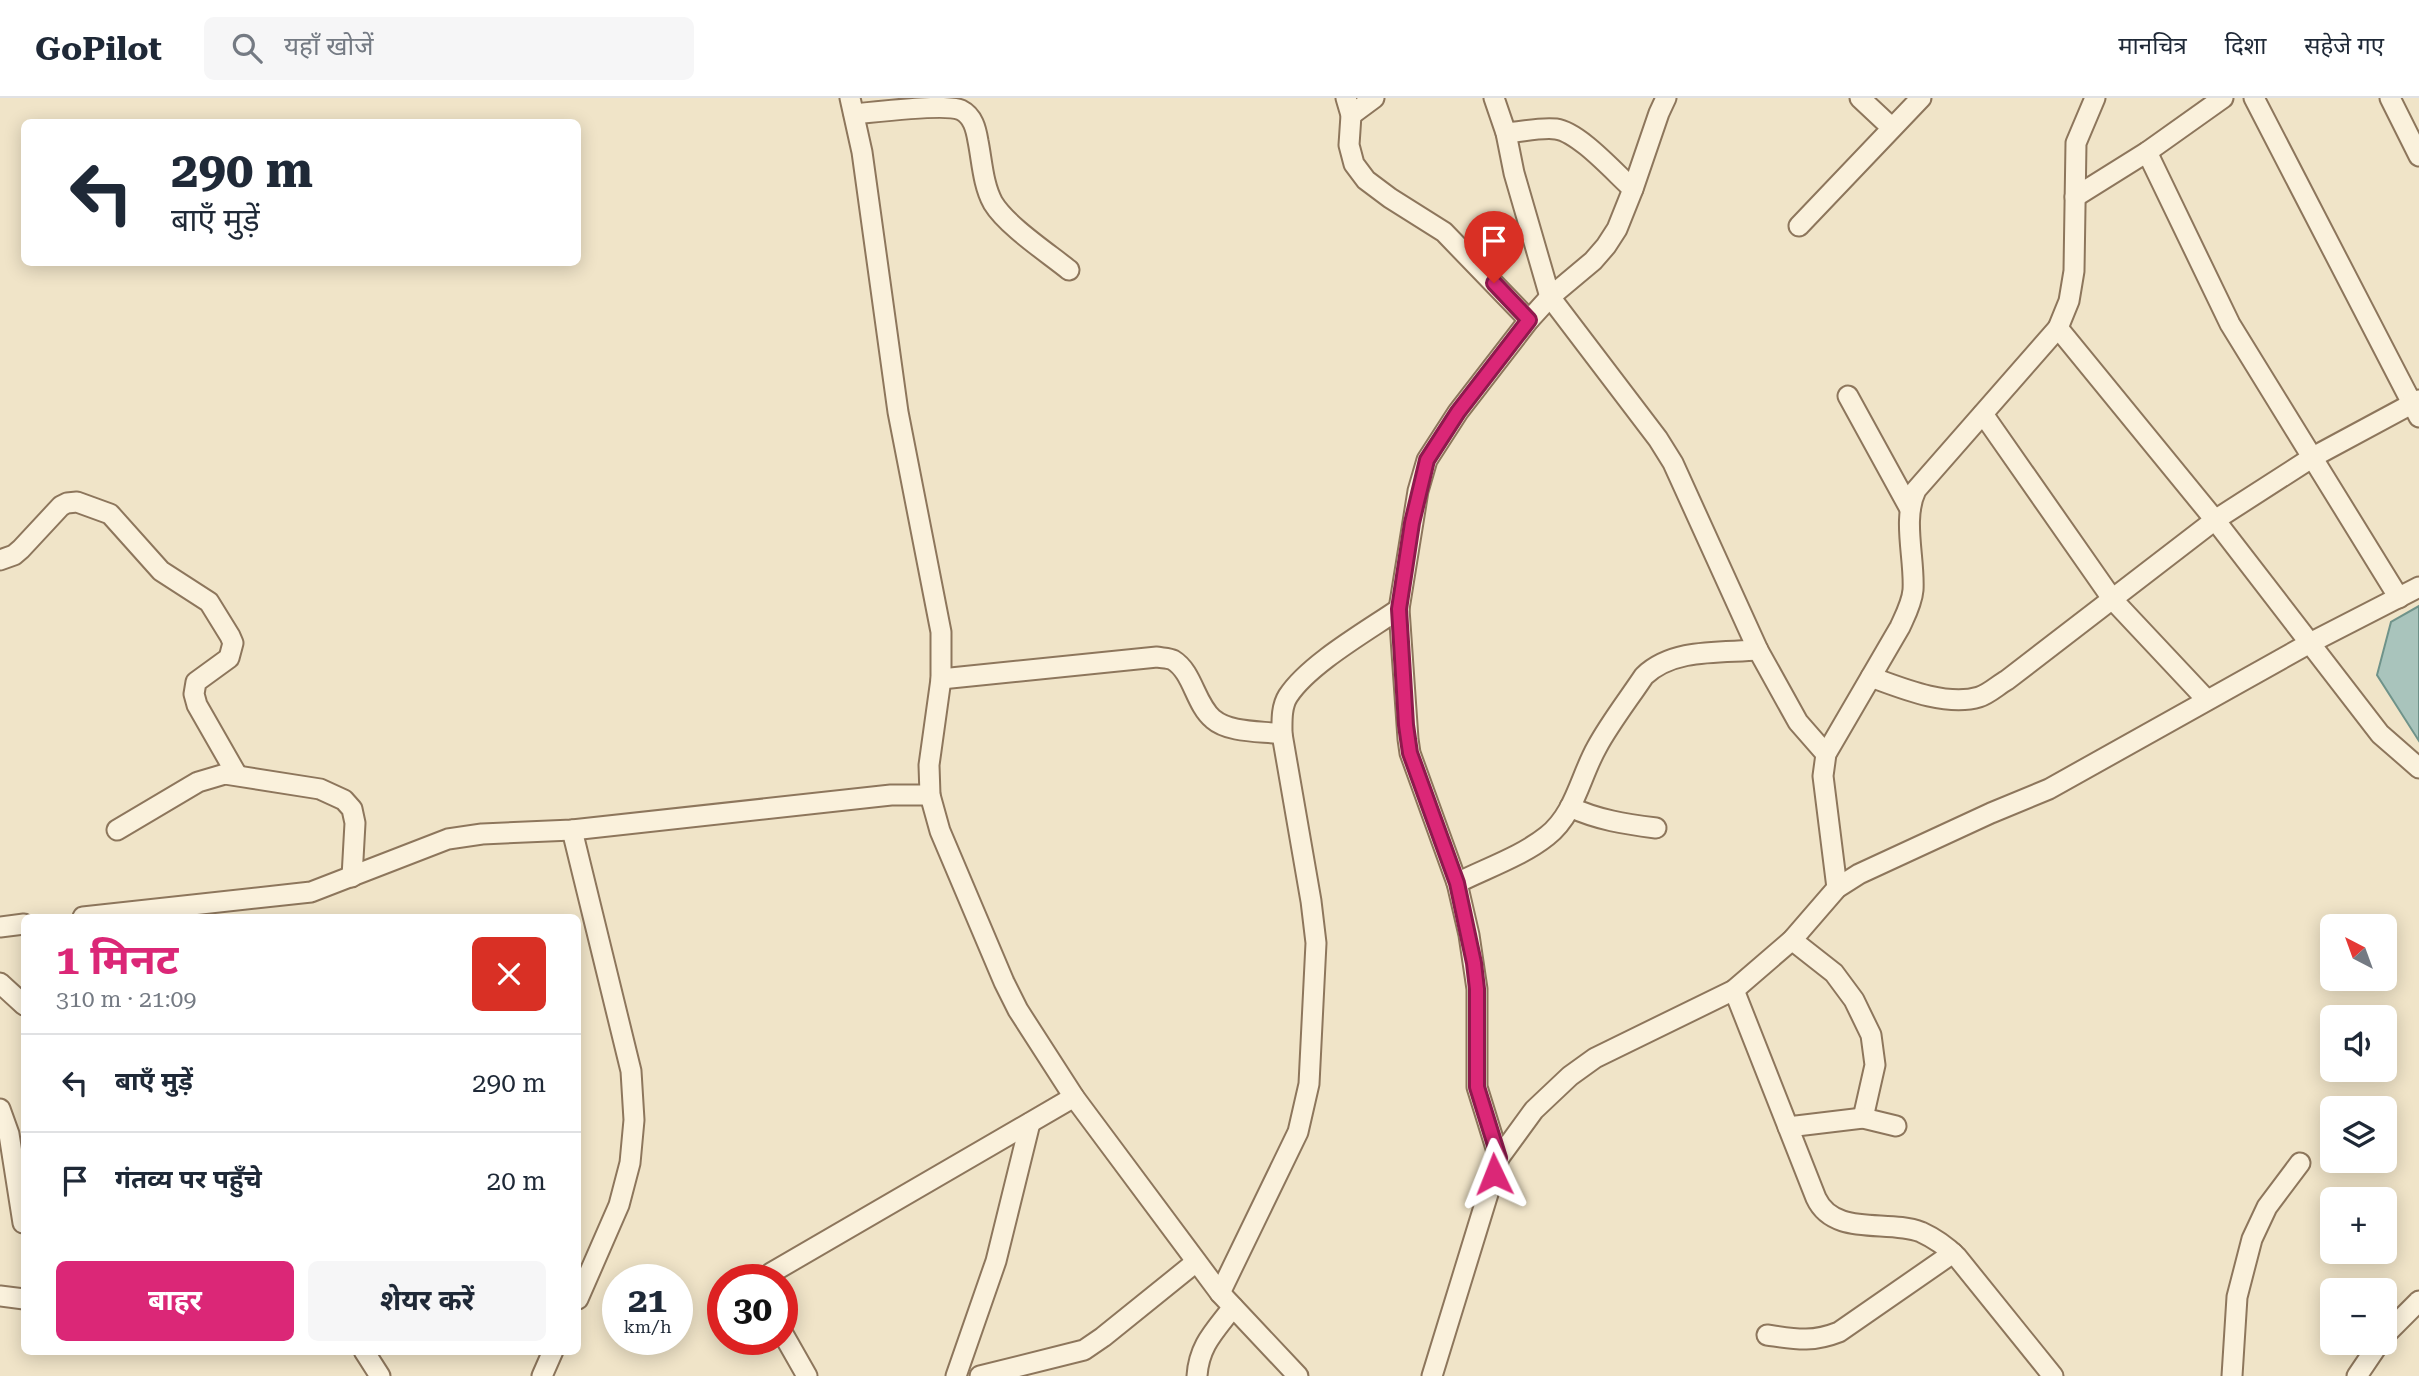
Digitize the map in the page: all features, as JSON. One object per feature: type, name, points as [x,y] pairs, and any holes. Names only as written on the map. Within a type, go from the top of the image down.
[{"type":"street","points":[[1374,98],[1349,107],[1349,145],[1354,164],[1366,180],[1444,232],[1529,320]]},
{"type":"street","points":[[1493,98],[1506,133],[1514,173],[1550,297],[1658,439],[1673,463],[1758,650],[1798,722],[1826,754]]},
{"type":"street","points":[[1499,1158],[1477,1087],[1476,976],[1457,883],[1410,753],[1406,725],[1399,609],[1414,512],[1427,460],[1458,412],[1529,320],[1550,297],[1606,247],[1633,189],[1666,98]]},
{"type":"street","points":[[1860,98],[1892,128]]},
{"type":"street","points":[[1799,226],[1921,98]]},
{"type":"street","points":[[1837,888],[1823,776],[1826,754],[1900,627],[1913,593],[1910,509],[1916,490],[2058,328],[2073,285],[2076,143],[2095,98]]},
{"type":"street","points":[[2075,197],[2147,152],[2223,98]]},
{"type":"street","points":[[1871,677],[1926,694],[1948,698],[1979,697],[2007,680],[2215,520],[2313,457],[2417,407],[2254,98]]},
{"type":"street","points":[[2390,98],[2419,156]]},
{"type":"street","points":[[1069,270],[1005,218],[995,206],[988,192],[971,117],[959,109],[852,106],[898,412],[941,632],[941,679],[929,765],[930,795],[940,831],[1018,1010],[1074,1097],[1226,1300],[1298,1376]]},
{"type":"street","points":[[1506,133],[1550,129],[1565,132],[1590,150],[1633,189]]},
{"type":"street","points":[[2147,152],[2230,324],[2399,598]]},
{"type":"street","points":[[2058,328],[2215,520],[2380,734],[2419,768]]},
{"type":"street","points":[[1848,396],[1910,509]]},
{"type":"street","points":[[1983,414],[2113,600],[2206,699]]},
{"type":"street","points":[[0,560],[14,555],[61,506],[77,502],[110,514],[161,571],[209,603],[230,636],[232,651],[229,658],[196,682],[194,694],[197,705],[237,775]]},
{"type":"street","points":[[1432,1376],[1499,1158],[1534,1110],[1570,1076],[1595,1058],[1734,990],[1791,940],[1837,888],[1859,874],[2049,789],[2206,699],[2419,587]]},
{"type":"street","points":[[1197,1376],[1198,1359],[1298,1132],[1309,1084],[1316,943],[1282,734],[1282,716],[1287,698],[1301,682],[1324,661],[1399,609]]},
{"type":"street","points":[[1457,883],[1543,839],[1563,818],[1596,749],[1644,676],[1654,667],[1665,660],[1679,657],[1758,650]]},
{"type":"street","points":[[941,679],[1157,657],[1172,660],[1184,672],[1213,719],[1228,727],[1282,734]]},
{"type":"street","points":[[117,830],[198,782],[225,774],[320,789],[344,800],[352,808],[355,823],[352,877]]},
{"type":"street","points":[[110,914],[311,892],[448,839],[482,834],[572,830],[891,794],[930,795]]},
{"type":"street","points":[[1570,807],[1609,822],[1656,828]]},
{"type":"street","points":[[572,830],[631,1071],[634,1120],[630,1163],[620,1205],[581,1292]]},
{"type":"street","points":[[0,927],[21,924]]},
{"type":"street","points":[[1791,940],[1834,973],[1854,1000],[1871,1035],[1875,1065],[1863,1118]]},
{"type":"street","points":[[0,983],[21,1002]]},
{"type":"street","points":[[1734,990],[1816,1198],[1826,1214],[1837,1221],[1920,1232],[1953,1253],[2053,1376]]},
{"type":"street","points":[[786,1264],[1074,1097]]},
{"type":"street","points":[[0,1109],[9,1134],[21,1210]]},
{"type":"street","points":[[1788,1127],[1863,1118],[1896,1126]]},
{"type":"street","points":[[956,1376],[996,1261],[1030,1122]]},
{"type":"street","points":[[2232,1376],[2237,1297],[2252,1239],[2267,1207],[2300,1163]]},
{"type":"street","points":[[1767,1335],[1804,1341],[1822,1339],[1839,1332],[1953,1253]]},
{"type":"street","points":[[980,1376],[1084,1350],[1196,1262]]},
{"type":"street","points":[[0,1296],[21,1299]]},
{"type":"street","points":[[2397,1323],[2419,1301]]},
{"type":"street","points":[[367,1355],[380,1376]]},
{"type":"street","points":[[542,1376],[552,1355]]},
{"type":"street","points":[[795,1355],[807,1376]]},
{"type":"street","points":[[2357,1376],[2372,1355]]},
{"type":"water","points":[[2419,606],[2419,741],[2377,675],[2391,622]]},
{"type":"route","points":[[1494,283],[1529,320],[1458,412],[1427,460],[1412,523],[1399,609],[1410,753],[1457,883],[1474,963],[1477,989],[1477,1087],[1499,1158],[1494,1174]]}]
